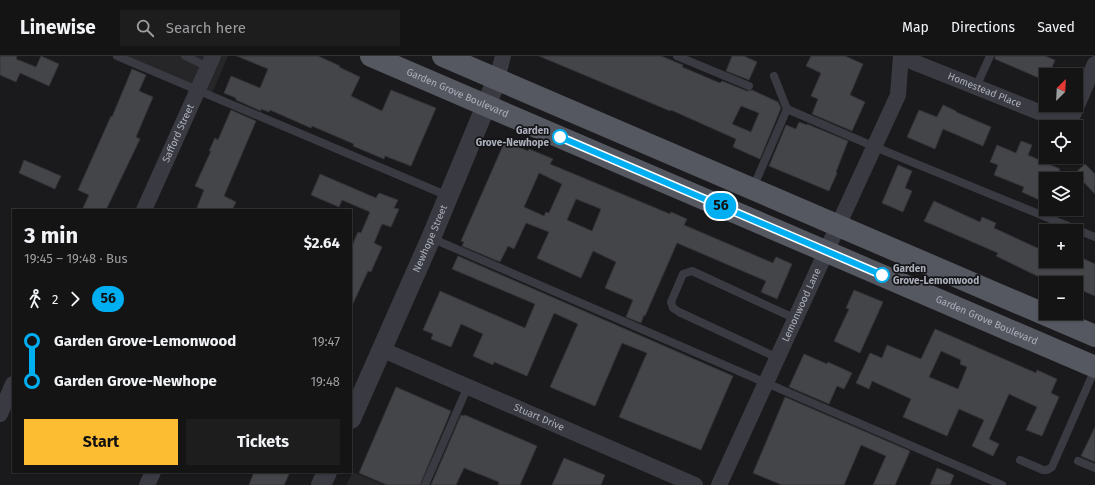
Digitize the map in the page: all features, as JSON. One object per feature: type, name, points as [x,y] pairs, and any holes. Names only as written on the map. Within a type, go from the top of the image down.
[{"type":"main road","name":"Garden Grove Boulevard","points":[[371,56],[1095,368]]},
{"type":"main road","points":[[443,56],[1095,336]]},
{"type":"street","name":"Newhope Street","points":[[352,417],[383,350],[431,238],[497,79],[503,56]]},
{"type":"street","name":"Homestead Place","points":[[901,57],[1069,124],[1095,64]]},
{"type":"street","name":"Lemonwood Lane","points":[[719,485],[898,95],[901,57]]},
{"type":"street","name":"Safford Street","points":[[144,209],[210,61]]},
{"type":"street","name":"Stuart Drive","points":[[383,350],[695,485]]},
{"type":"street","points":[[0,414],[12,386]]},
{"type":"street","points":[[147,485],[153,473]]},
{"type":"lane","points":[[185,56],[210,61]]},
{"type":"lane","points":[[677,56],[749,86]]},
{"type":"lane","points":[[976,87],[990,56]]},
{"type":"lane","points":[[121,57],[448,196]]},
{"type":"lane","points":[[753,188],[787,109],[774,76]]},
{"type":"lane","points":[[787,109],[875,147],[1095,237]]},
{"type":"lane","points":[[431,238],[767,382],[1002,485]]},
{"type":"lane","points":[[778,358],[673,308],[671,302],[683,274],[692,270],[796,318]]},
{"type":"lane","points":[[1020,460],[1043,470],[1047,470],[1052,466],[1095,368]]},
{"type":"lane","points":[[425,485],[468,386]]},
{"type":"lane","points":[[1078,461],[1095,468]]},
{"type":"shaded area","points":[[117,56],[228,56],[211,96]]},
{"type":"shaded area","points":[[353,472],[384,485],[346,485]]},
{"type":"building","points":[[0,56],[17,56],[16,59],[36,67],[41,56],[59,64],[49,86],[20,73],[16,82],[0,75]]},
{"type":"building","points":[[237,56],[318,56],[360,77],[351,96],[382,111],[391,90],[436,108],[411,166],[385,156],[384,159],[353,146],[354,144],[312,126],[311,128],[270,110],[269,112],[261,109],[261,111],[224,93],[231,76],[260,88],[268,69]]},
{"type":"building","points":[[539,56],[661,56],[683,65],[682,67],[720,83],[722,81],[747,91],[752,90],[778,102],[781,108],[760,159],[733,147],[736,139],[671,110],[670,111]],"holes":[[[741,106],[759,113],[751,132],[732,124]]]},
{"type":"building","points":[[732,56],[744,56],[757,62],[749,80],[726,71]]},
{"type":"building","points":[[811,56],[845,56],[863,64],[850,95],[865,102],[852,131],[812,114],[818,99],[811,96],[821,73],[806,66]]},
{"type":"building","points":[[995,56],[1045,56],[1055,60],[1052,68],[1039,68],[1039,78],[995,59]]},
{"type":"building","points":[[132,69],[146,75],[139,91],[153,97],[136,137],[140,139],[106,209],[82,209],[89,195],[78,190],[111,116],[112,117]]},
{"type":"building","points":[[943,105],[991,127],[983,146],[943,129],[935,149],[907,137],[919,110],[937,117]]},
{"type":"building","points":[[231,110],[256,121],[224,196],[236,202],[232,209],[196,209],[204,190],[195,186],[211,151],[209,151],[215,138],[218,140]]},
{"type":"building","points":[[799,122],[848,141],[829,191],[769,166],[786,125],[796,129]]},
{"type":"building","points":[[505,141],[528,151],[529,149],[553,159],[550,164],[670,214],[671,212],[687,219],[684,225],[773,263],[776,257],[792,264],[777,299],[761,292],[766,281],[677,243],[641,323],[626,317],[633,300],[605,288],[616,262],[593,251],[581,278],[537,258],[549,232],[526,223],[514,249],[508,246],[500,262],[462,246],[464,242],[461,241]],"holes":[[[539,173],[562,184],[549,213],[546,212],[544,216],[524,207]],[[576,199],[601,209],[592,231],[567,220]]]},
{"type":"building","points":[[1021,141],[1032,145],[1028,155],[1039,160],[1039,164],[1049,164],[1060,169],[1058,172],[1039,172],[1039,200],[1022,192],[1024,187],[994,175],[998,165],[990,162],[997,145],[1016,153]]},
{"type":"building","points":[[24,160],[61,176],[55,189],[19,173]]},
{"type":"building","points":[[1085,164],[1095,174],[1095,194],[1083,181],[1083,172],[1076,172]]},
{"type":"building","points":[[898,165],[912,171],[905,188],[912,191],[903,212],[882,203]]},
{"type":"building","points":[[320,174],[376,198],[379,193],[398,200],[394,208],[399,209],[391,227],[382,224],[374,243],[382,247],[371,272],[368,271],[352,306],[352,246],[358,232],[361,233],[370,212],[342,200],[339,207],[311,195]]},
{"type":"building","points":[[934,201],[980,222],[982,217],[996,223],[994,228],[1039,249],[1039,268],[1083,268],[1084,259],[1095,264],[1095,296],[1083,291],[1083,276],[1039,277],[996,256],[998,253],[924,221]]},
{"type":"building","points":[[458,256],[733,376],[701,450],[619,417],[647,353],[622,343],[595,406],[550,387],[578,324],[554,313],[527,376],[494,362],[493,365],[473,356],[483,334],[461,324],[451,347],[431,339],[433,334],[423,330],[440,291],[525,328],[535,304],[452,269]]},
{"type":"building","points":[[854,290],[883,302],[860,353],[834,341],[849,309],[846,308]]},
{"type":"building","points":[[935,329],[1036,373],[1037,370],[1057,379],[1051,393],[1059,397],[1042,436],[1026,430],[1037,407],[1009,394],[989,439],[999,444],[993,456],[972,446],[984,420],[959,409],[947,436],[903,417],[911,399],[872,381],[869,389],[856,383],[870,353],[882,358],[887,345],[921,359]],"holes":[[[941,351],[961,360],[960,364],[967,367],[958,389],[929,377]]]},
{"type":"building","points":[[804,354],[827,364],[828,362],[852,373],[844,389],[837,386],[829,404],[789,387]]},
{"type":"building","points":[[396,387],[451,411],[420,485],[387,485],[359,473]]},
{"type":"building","points":[[785,397],[910,451],[895,485],[873,485],[886,456],[861,445],[844,485],[782,485],[753,473]]},
{"type":"building","points":[[461,415],[465,415],[537,446],[520,485],[498,485],[499,482],[464,468],[456,485],[431,485]]},
{"type":"building","points":[[1095,427],[1095,462],[1081,456]]},
{"type":"building","points":[[564,458],[605,475],[601,485],[552,485]]},
{"type":"building","points":[[937,468],[954,475],[950,485],[930,485]]},
{"type":"building","points":[[254,473],[290,473],[284,485],[249,485]]},
{"type":"bus line","name":"56","points":[[560,137],[882,275]]},
{"type":"place","name":"Garden Grove-Newhope","points":[[560,137]]},
{"type":"place","name":"Garden Grove-Lemonwood","points":[[882,275]]}]
